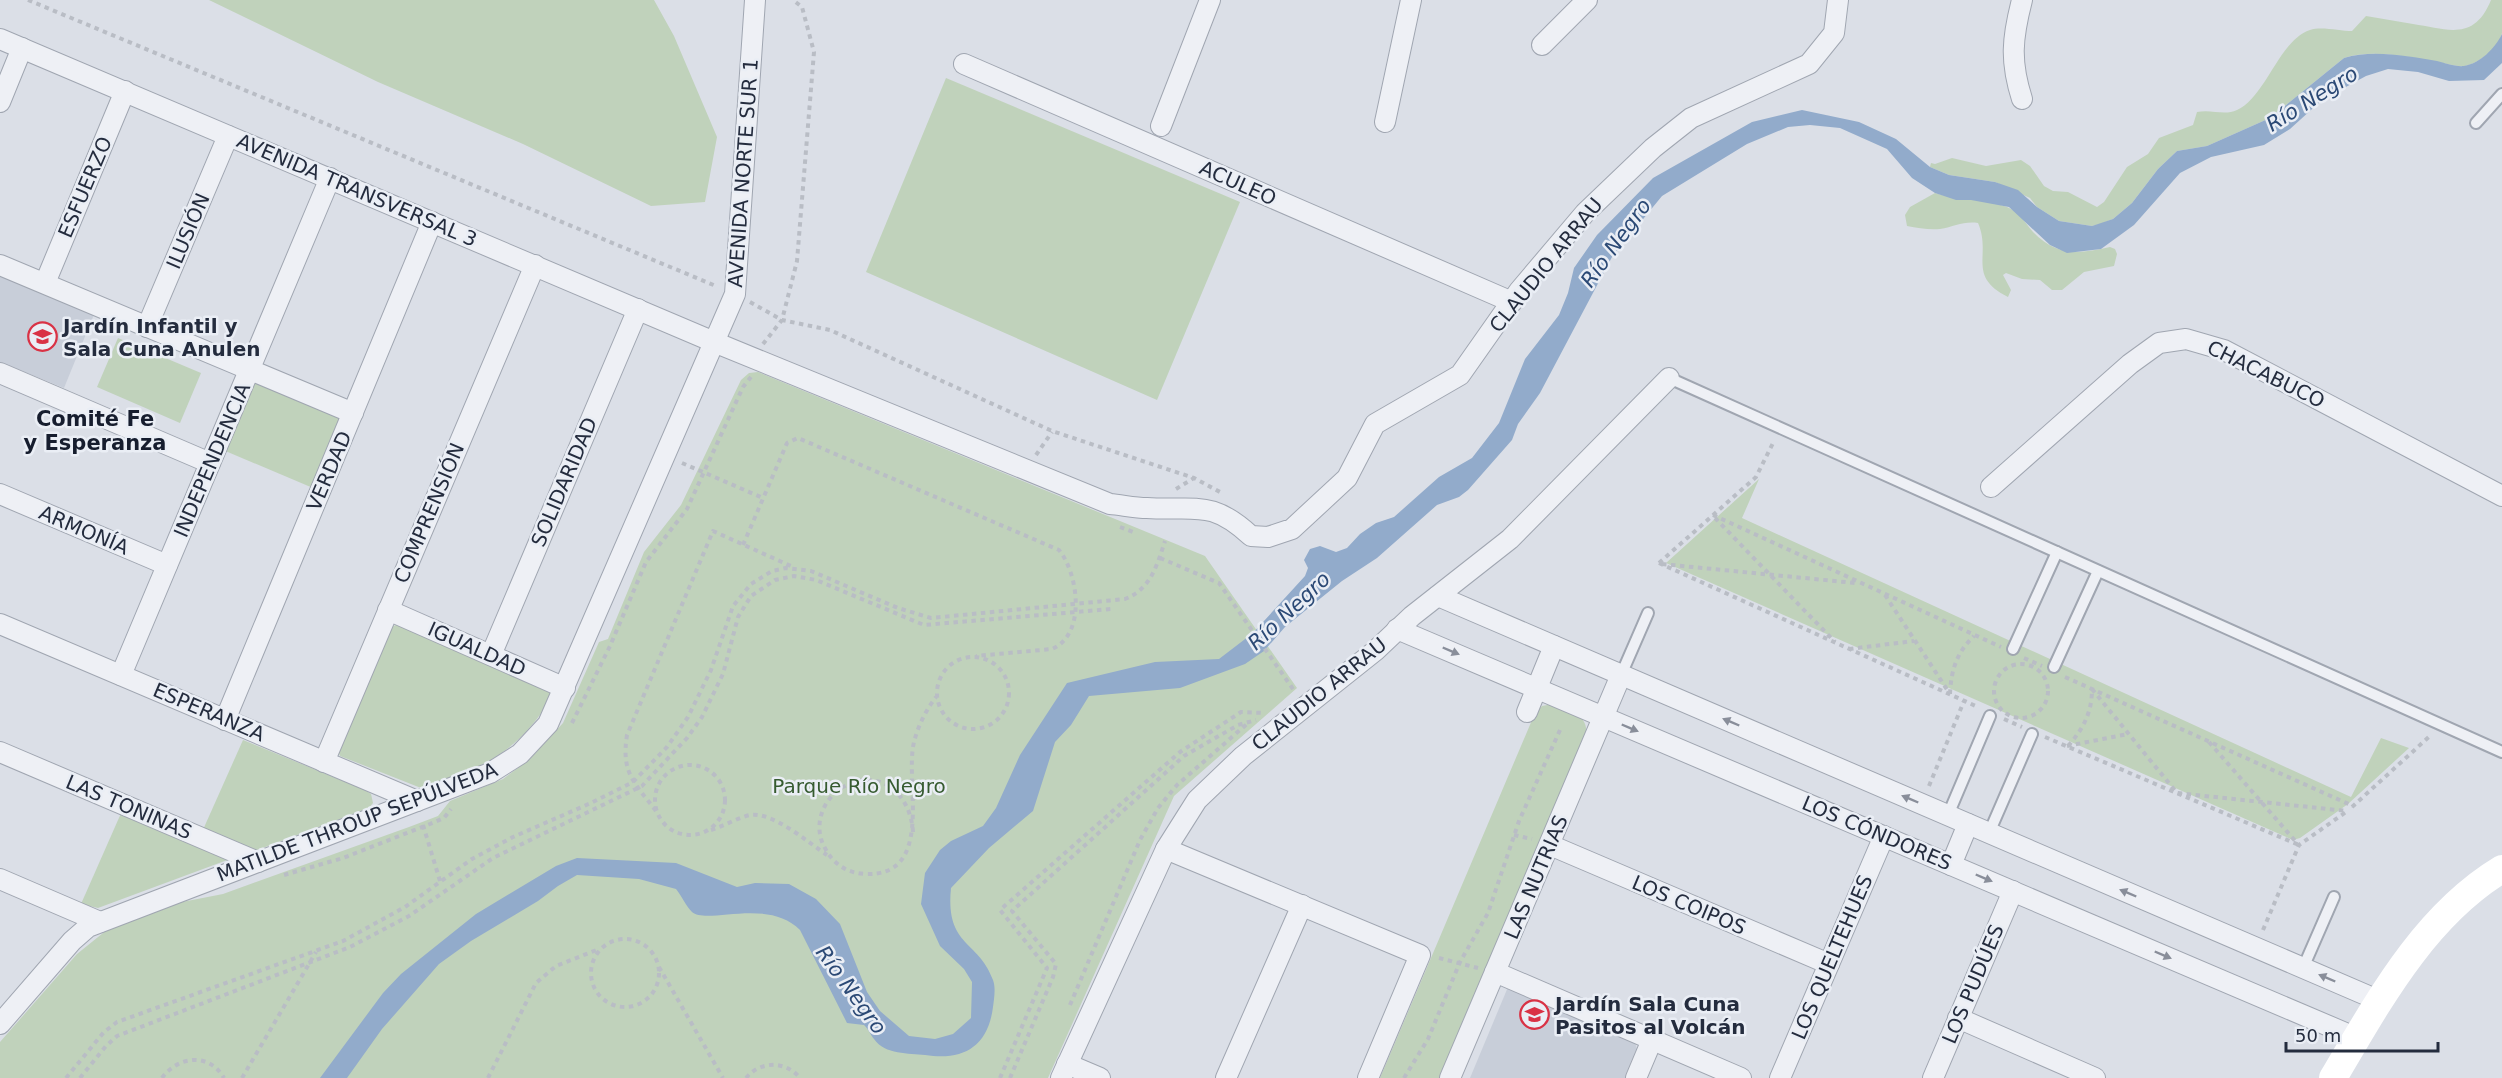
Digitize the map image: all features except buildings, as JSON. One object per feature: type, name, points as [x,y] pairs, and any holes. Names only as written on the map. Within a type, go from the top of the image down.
[{"type":"main road","points":[[2333,1078],[2414,950],[2463,897],[2502,869]]},
{"type":"street","name":"AVENIDA NORTE SUR 1","points":[[714,342],[735,294],[755,0]]},
{"type":"street","points":[[1161,126],[1210,0]]},
{"type":"street","points":[[1385,122],[1411,0]]},
{"type":"street","points":[[1542,45],[1587,0]]},
{"type":"street","name":"CLAUDIO ARRAU","points":[[1292,529],[1347,478],[1375,424],[1460,375],[1512,302],[1585,213],[1653,148],[1691,117],[1809,64],[1823,50],[1834,33],[1838,0]]},
{"type":"street","points":[[2022,0],[2016,25],[2013,70],[2022,99]]},
{"type":"street","name":"AVENIDA TRANSVERSAL 3","points":[[0,39],[714,342],[754,356],[1110,504],[1148,508],[1208,508],[1233,519],[1251,536],[1268,537],[1292,529]]},
{"type":"street","points":[[0,102],[22,48]]},
{"type":"street","name":"ACULEO","points":[[964,64],[1512,302]]},
{"type":"street","name":"ESFUERZO","points":[[45,284],[125,91]]},
{"type":"street","name":"ILUSIÓN","points":[[147,327],[228,136]]},
{"type":"street","name":"INDEPENDENCIA","points":[[121,675],[330,178]]},
{"type":"street","name":"VERDAD","points":[[225,720],[432,222]]},
{"type":"street","points":[[0,265],[353,413]]},
{"type":"street","name":"COMPRENSIÓN","points":[[324,762],[535,265]]},
{"type":"street","name":"SOLIDARIDAD","points":[[490,655],[638,309]]},
{"type":"street","name":"CHACABUCO","points":[[1990,487],[2130,364],[2159,343],[2186,339],[2224,350],[2502,496]]},
{"type":"street","name":"MATILDE THROUP SEPÚLVEDA","points":[[0,1024],[7,1006],[76,937],[100,922],[490,773],[520,754],[548,724],[566,688],[714,342]]},
{"type":"street","points":[[0,374],[210,463]]},
{"type":"street","name":"CLAUDIO ARRAU","points":[[1064,1071],[1166,849],[1197,800],[1299,710],[1375,651],[1397,629],[1510,539],[1669,378]]},
{"type":"street","name":"ARMONÍA","points":[[0,494],[167,565]]},
{"type":"street","points":[[1438,596],[2380,1001]]},
{"type":"street","name":"IGUALDAD","points":[[388,610],[566,688]]},
{"type":"street","name":"ESPERANZA","points":[[0,624],[417,801]]},
{"type":"street","name":"LOS CÓNDORES","points":[[1397,629],[2357,1038]]},
{"type":"street","points":[[1527,712],[1554,646]]},
{"type":"street","name":"LAS NUTRIAS","points":[[1450,1078],[1622,675]]},
{"type":"street","name":"LAS TONINAS","points":[[0,752],[258,861]]},
{"type":"street","points":[[1952,865],[1968,824]]},
{"type":"street","name":"LOS QUELTEHUES","points":[[1780,1078],[1884,836]]},
{"type":"street","name":"LOS COIPOS","points":[[1550,845],[1829,964]]},
{"type":"street","points":[[1166,849],[1420,955],[1368,1078]]},
{"type":"street","points":[[0,879],[100,922]]},
{"type":"street","name":"LOS PUDÚES","points":[[1933,1078],[2013,891]]},
{"type":"street","points":[[1226,1078],[1302,905]]},
{"type":"street","points":[[1495,972],[1741,1078]]},
{"type":"street","points":[[1958,1018],[2095,1078]]},
{"type":"street","points":[[1636,1078],[1652,1040]]},
{"type":"street","points":[[1064,1071],[1100,1078]]},
{"type":"lane","points":[[2476,123],[2502,94]]},
{"type":"lane","points":[[1669,378],[2502,752]]},
{"type":"lane","points":[[2013,651],[2056,552]]},
{"type":"lane","points":[[2051,669],[2098,570]]},
{"type":"lane","points":[[1622,675],[1648,613]]},
{"type":"lane","points":[[1948,815],[1990,716]]},
{"type":"lane","points":[[1989,833],[2032,734]]},
{"type":"lane","points":[[2303,968],[2334,897]]},
{"type":"path","points":[[28,0],[735,294],[782,320],[831,330],[1052,431],[1194,477],[1221,493],[1233,519]]},
{"type":"path","points":[[754,356],[782,320],[797,261],[814,52],[802,7],[793,0]]},
{"type":"path","points":[[1780,428],[1755,477],[1659,563],[1858,583]]},
{"type":"path","points":[[1026,471],[1052,431]]},
{"type":"path","points":[[743,545],[788,443],[798,438],[1059,550],[1069,562],[1076,605],[1069,636],[1052,649],[963,657],[947,668],[937,684],[936,697],[946,718],[956,725],[979,729],[1000,718],[1006,709],[1009,686],[998,666],[976,657]]},
{"type":"path","points":[[665,456],[763,498]]},
{"type":"path","points":[[1713,515],[1837,644],[1848,649],[1914,641]]},
{"type":"path","points":[[1713,515],[1974,636],[2013,651],[2353,806]]},
{"type":"path","points":[[936,697],[927,709],[914,742],[914,832],[909,848],[900,861],[887,870],[872,874],[856,873],[841,867],[829,856],[783,825],[764,816],[751,815],[705,832],[681,834],[670,829],[633,782],[623,757],[627,735],[713,531],[797,569],[842,583],[898,608],[931,618],[1125,599],[1136,595],[1153,575],[1166,541]]},
{"type":"path","points":[[1160,558],[1219,583],[1279,671],[1299,710]]},
{"type":"path","points":[[66,1078],[104,1032],[117,1022],[343,941],[405,907],[472,859],[513,837],[633,782],[657,760],[688,717],[711,670],[730,613],[740,596],[760,577],[772,571],[797,569]]},
{"type":"path","points":[[80,1078],[117,1036],[350,947],[394,924],[510,849],[639,789],[677,749],[698,722],[723,674],[741,611],[759,588],[775,580],[794,576],[816,580],[924,625],[1111,609]]},
{"type":"path","points":[[1885,595],[1950,695],[1951,675],[1957,658],[1974,636]]},
{"type":"path","points":[[2027,665],[2043,675],[2047,683],[2047,701],[2042,709],[2028,718],[2011,717],[1998,706],[1994,689],[1996,681],[2008,668],[2027,665]]},
{"type":"path","points":[[2091,688],[2177,793],[2348,811]]},
{"type":"path","points":[[2091,688],[2092,702],[2088,718],[2067,747],[2128,734]]},
{"type":"path","points":[[1929,786],[1964,701]]},
{"type":"path","points":[[1000,1078],[1047,968],[1000,910],[1180,752],[1242,712],[1299,710]]},
{"type":"path","points":[[1011,1078],[1053,977],[1056,964],[1012,911],[1184,756],[1238,725],[1299,710]]},
{"type":"path","points":[[2263,930],[2299,845],[2348,811],[2443,725]]},
{"type":"path","points":[[1404,1078],[1428,1039],[1460,963],[1488,913],[1519,821],[1560,730]]},
{"type":"path","points":[[2207,741],[2299,845]]},
{"type":"path","points":[[656,811],[657,788],[663,778],[682,766],[705,768],[721,784],[725,806],[714,826],[705,832]]},
{"type":"path","points":[[829,856],[822,843],[819,828],[821,813],[833,795],[851,783],[866,780],[881,782],[895,790],[906,801],[912,816],[914,832]]},
{"type":"path","points":[[417,801],[440,882]]},
{"type":"path","points":[[488,1078],[536,983],[556,966],[618,940],[635,941],[650,950],[723,1078]]},
{"type":"path","points":[[602,948],[593,963],[592,980],[600,996],[616,1005],[633,1006],[649,998],[658,982],[658,965]]},
{"type":"path","points":[[242,1078],[316,951]]},
{"type":"path","points":[[1420,955],[1495,972]]},
{"type":"path","points":[[162,1078],[178,1062],[189,1059],[212,1064],[224,1078]]},
{"type":"path","points":[[746,1078],[755,1069],[772,1064],[789,1068],[800,1078]]},
{"type":"shaded area","name":"Jardín Infantil y Sala Cuna Anulen","points":[[0,273],[95,312],[64,388],[0,362]]},
{"type":"shaded area","name":"Jardín Sala Cuna Pasitos al Volcán","points":[[1508,987],[1635,1043],[1639,1055],[1629,1078],[1470,1078]]},
{"type":"green space","points":[[209,0],[654,0],[674,36],[717,137],[705,202],[651,206],[523,144],[378,82]]},
{"type":"green space","points":[[2491,0],[2502,0],[2502,33],[2493,49],[2476,62],[2461,66],[2399,55],[2376,54],[2344,58],[2270,118],[2207,146],[2177,151],[2158,169],[2132,203],[2113,219],[2100,224],[2092,226],[2059,221],[2037,207],[2030,198],[1995,182],[1949,175],[1930,167],[1931,163],[1935,164],[1952,158],[1986,166],[2021,160],[2030,166],[2044,186],[2053,191],[2068,192],[2097,207],[2104,202],[2127,167],[2148,154],[2159,138],[2193,125],[2197,112],[2232,112],[2247,103],[2265,82],[2290,45],[2310,30],[2352,31],[2366,16],[2458,30],[2476,22]]},
{"type":"green space","points":[[946,78],[1240,202],[1157,400],[866,272]]},
{"type":"green space","points":[[1935,193],[1989,202],[2012,209],[2042,240],[2060,250],[2078,252],[2110,247],[2115,249],[2117,254],[2114,266],[2084,272],[2062,290],[2052,290],[2040,280],[2022,279],[2006,273],[2003,275],[2011,290],[2008,297],[1995,289],[1984,273],[1982,235],[1978,223],[1963,223],[1936,229],[1907,226],[1905,215],[1910,207]]},
{"type":"green space","points":[[118,338],[201,373],[180,423],[97,387]]},
{"type":"green space","name":"Parque Río Negro","points":[[758,372],[1205,556],[1297,688],[1174,796],[1048,1078],[0,1078],[0,1042],[77,954],[108,929],[182,902],[223,894],[438,816],[450,801],[503,779],[530,759],[563,723],[599,642],[608,639],[644,552],[681,505],[741,380],[749,373]]},
{"type":"green space","points":[[255,381],[340,416],[341,421],[313,488],[223,450]]},
{"type":"green space","points":[[1759,479],[1742,518],[2351,797],[2381,738],[2409,748],[2348,804],[2300,838],[2293,840],[1666,563]]},
{"type":"green space","points":[[401,623],[551,690],[552,696],[526,732],[497,756],[462,774],[421,788],[340,756],[338,751],[386,629]]},
{"type":"green space","points":[[1553,704],[1581,717],[1586,727],[1586,734],[1439,1078],[1380,1078],[1535,713],[1542,706]]},
{"type":"green space","points":[[243,740],[365,790],[371,794],[373,803],[369,808],[252,852],[202,832]]},
{"type":"green space","points":[[122,811],[230,859],[98,908],[81,904]]},
{"type":"water","name":"Río Negro","points":[[2502,34],[2502,63],[2484,80],[2449,81],[2418,72],[2388,69],[2366,76],[2322,100],[2290,129],[2264,145],[2211,157],[2180,173],[2134,225],[2101,249],[2067,253],[2050,245],[2009,207],[1971,200],[1956,200],[1935,193],[1912,178],[1887,149],[1840,128],[1810,125],[1788,127],[1747,144],[1662,196],[1612,257],[1540,393],[1518,424],[1512,440],[1468,490],[1459,497],[1437,505],[1377,558],[1342,581],[1285,627],[1264,651],[1245,664],[1180,688],[1089,696],[1071,725],[1055,742],[1033,811],[989,848],[951,888],[953,922],[964,941],[987,967],[994,986],[993,1007],[986,1032],[971,1048],[962,1053],[939,1056],[891,1051],[879,1044],[864,1025],[847,1023],[800,930],[787,920],[756,913],[700,915],[692,912],[676,889],[639,879],[577,875],[471,941],[439,964],[382,1029],[347,1078],[320,1078],[383,993],[401,974],[476,914],[556,866],[577,858],[676,863],[737,887],[755,883],[789,884],[816,899],[840,924],[867,992],[880,1011],[909,1036],[935,1039],[953,1034],[971,1018],[972,982],[964,969],[940,946],[921,904],[925,873],[940,850],[951,841],[983,826],[996,808],[1020,755],[1067,683],[1155,662],[1219,659],[1253,633],[1305,576],[1308,568],[1304,560],[1310,549],[1320,546],[1336,552],[1347,548],[1360,534],[1376,523],[1394,517],[1439,477],[1472,458],[1499,423],[1525,359],[1559,315],[1568,293],[1574,268],[1597,235],[1653,178],[1752,122],[1802,110],[1859,122],[1896,139],[1930,167],[1949,175],[1995,182],[2018,190],[2037,207],[2059,221],[2092,226],[2113,219],[2132,203],[2158,169],[2177,151],[2207,146],[2270,118],[2344,58],[2366,54],[2390,54],[2464,66],[2476,62],[2487,54]]},
{"type":"place","name":"Jardín Infantil y Sala Cuna Anulen","points":[[42,337]]},
{"type":"place","name":"Jardín Sala Cuna Pasitos al Volcán","points":[[1534,1015]]},
{"type":"district","name":"Comité Fe y Esperanza","points":[[95,431]]}]
